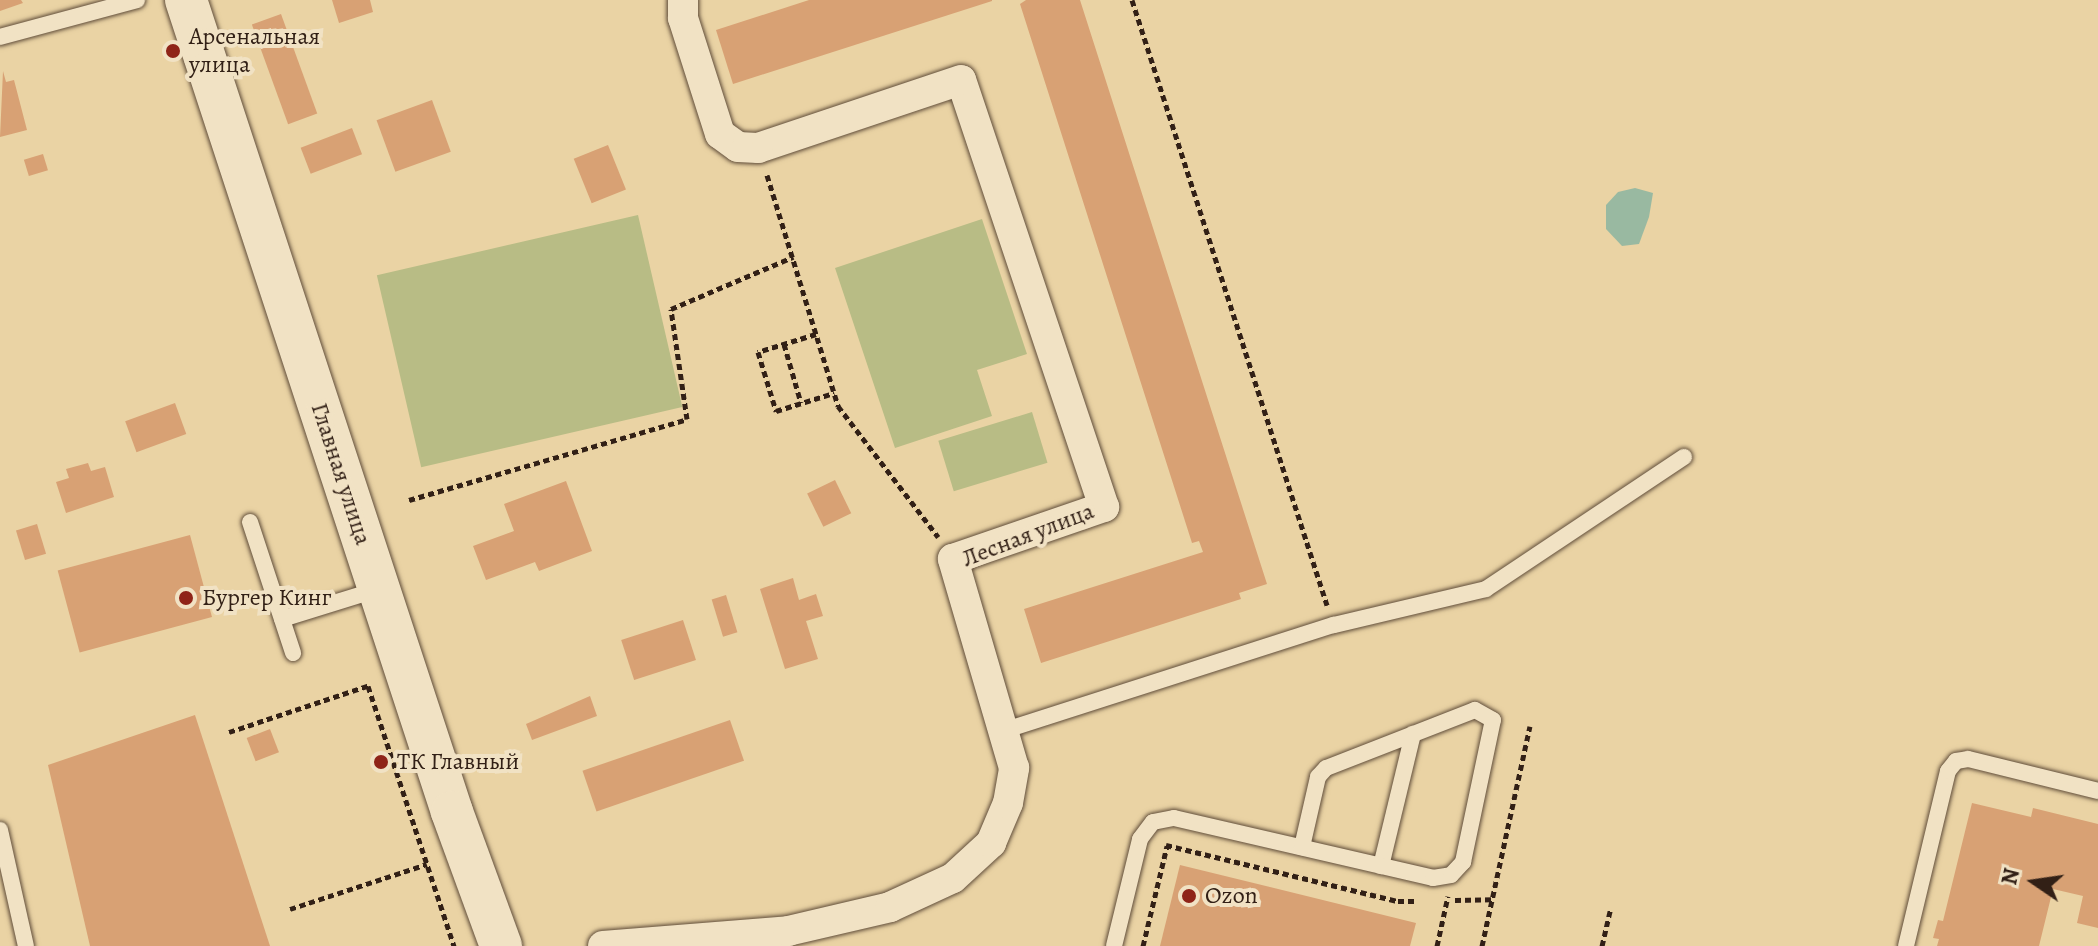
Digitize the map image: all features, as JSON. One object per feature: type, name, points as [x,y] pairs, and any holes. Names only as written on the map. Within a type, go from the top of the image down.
[{"type":"main road","name":"Главная улица","points":[[186,0],[379,589],[501,946]]},
{"type":"street","points":[[683,0],[683,18],[720,134],[738,147],[758,148]]},
{"type":"street","name":"Лесная улица","points":[[603,946],[719,942],[788,931],[890,907],[953,878],[991,843],[1008,803],[1014,768],[1006,730],[953,559],[1104,507],[961,80],[758,148]]},
{"type":"lane","points":[[0,37],[137,0]]},
{"type":"lane","points":[[1006,730],[1334,625],[1486,589],[1684,457]]},
{"type":"lane","points":[[250,522],[293,653]]},
{"type":"lane","points":[[282,619],[379,589]]},
{"type":"lane","points":[[1114,946],[1140,839],[1153,822],[1174,818],[1433,878],[1451,875],[1463,862],[1493,720],[1475,710],[1326,768],[1318,777],[1302,847]]},
{"type":"lane","points":[[1381,866],[1413,734]]},
{"type":"lane","points":[[1906,946],[1948,771],[1956,761],[1968,759],[2098,791]]},
{"type":"lane","points":[[0,830],[26,946]]},
{"type":"path","points":[[1132,0],[1334,625]]},
{"type":"path","points":[[758,148],[834,393],[953,559]]},
{"type":"path","points":[[409,500],[687,419],[671,309],[793,257]]},
{"type":"path","points":[[816,334],[758,352],[776,411],[834,393]]},
{"type":"path","points":[[784,344],[801,403]]},
{"type":"path","points":[[229,732],[378,682]]},
{"type":"path","points":[[368,686],[454,946]]},
{"type":"path","points":[[1482,946],[1530,726]]},
{"type":"path","points":[[1143,946],[1174,818]]},
{"type":"path","points":[[290,909],[427,864]]},
{"type":"path","points":[[1437,946],[1451,875]]},
{"type":"path","points":[[1602,946],[1611,908]]},
{"type":"shaded area","points":[[1635,188],[1653,193],[1649,217],[1639,244],[1622,246],[1606,229],[1606,205],[1618,192]]},
{"type":"shaded area","points":[[638,215],[682,407],[421,467],[377,275]]},
{"type":"shaded area","points":[[982,219],[1027,354],[977,370],[992,416],[895,448],[835,268]]},
{"type":"shaded area","points":[[1032,412],[1047,463],[954,491],[938,441]]},
{"type":"building","points":[[0,0],[21,0],[23,3],[0,11]]},
{"type":"building","points":[[332,0],[370,0],[373,12],[339,23]]},
{"type":"building","points":[[809,0],[992,1],[733,84],[716,30]]},
{"type":"building","points":[[1026,0],[1080,0],[1267,584],[1239,593],[1241,599],[1041,663],[1024,609],[1203,552],[1199,541],[1192,543],[1020,4]]},
{"type":"building","points":[[281,14],[317,114],[288,124],[252,25]]},
{"type":"building","points":[[3,71],[6,82],[14,80],[27,130],[0,137]]},
{"type":"building","points":[[432,100],[451,152],[395,172],[377,120]]},
{"type":"building","points":[[352,128],[362,154],[311,174],[301,148]]},
{"type":"building","points":[[608,145],[626,190],[592,203],[574,159]]},
{"type":"building","points":[[43,154],[48,170],[29,176],[24,160]]},
{"type":"building","points":[[175,403],[186,434],[136,452],[125,421]]},
{"type":"building","points":[[88,463],[91,471],[105,467],[114,497],[66,513],[56,482],[69,478],[66,469]]},
{"type":"building","points":[[835,480],[851,513],[823,527],[807,494]]},
{"type":"building","points":[[566,481],[592,551],[539,571],[535,562],[486,580],[473,546],[514,531],[504,504]]},
{"type":"building","points":[[37,524],[46,554],[25,560],[16,530]]},
{"type":"building","points":[[190,535],[212,617],[80,653],[58,570]]},
{"type":"building","points":[[793,578],[799,600],[816,594],[823,616],[806,621],[818,659],[785,669],[760,589]]},
{"type":"building","points":[[726,595],[737,632],[723,637],[712,599]]},
{"type":"building","points":[[683,620],[696,660],[634,680],[621,640]]},
{"type":"building","points":[[590,696],[597,716],[532,740],[526,724]]},
{"type":"building","points":[[195,715],[270,946],[90,946],[48,765]]},
{"type":"building","points":[[730,720],[744,761],[596,811],[582,771]]},
{"type":"building","points":[[270,729],[279,752],[256,761],[247,738]]},
{"type":"building","points":[[1972,803],[2031,817],[2033,808],[2098,824],[2098,928],[2077,923],[2083,896],[2053,889],[2039,946],[1937,946],[1939,939],[1933,938],[1938,920],[1943,921]]},
{"type":"building","points":[[1180,865],[1416,923],[1410,946],[1160,946]]},
{"type":"place","name":"Арсенальная улица","points":[[173,51]]},
{"type":"place","name":"Бургер Кинг","points":[[186,598]]},
{"type":"place","name":"ТК Главный","points":[[381,762]]},
{"type":"place","name":"Ozon","points":[[1189,896]]}]
